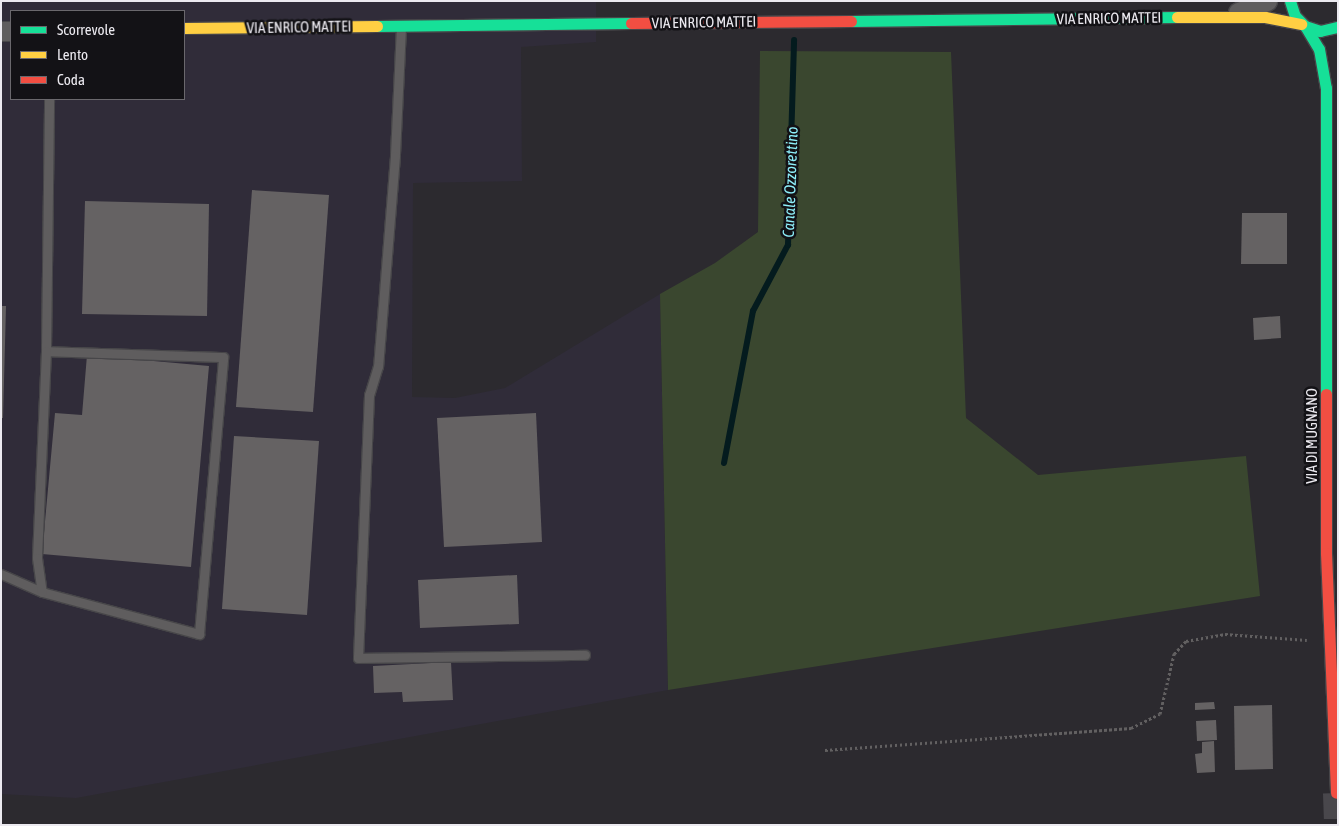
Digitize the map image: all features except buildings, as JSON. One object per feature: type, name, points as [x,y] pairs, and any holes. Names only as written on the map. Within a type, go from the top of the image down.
[{"type":"street","name":"VIA ENRICO MATTEI","points":[[1224,17],[1267,1]]},
{"type":"street","name":"VIA DI MUGNANO","points":[[1290,1],[1319,49],[1332,108],[1333,349],[1327,446],[1326,553],[1336,793]]},
{"type":"street","name":"VIA ENRICO MATTEI","points":[[185,28],[1265,17],[1303,25],[1320,31],[1336,28]]},
{"type":"street","name":"VIA DI MUGNANO","points":[[1325,78],[1336,28]]},
{"type":"lane","points":[[401,26],[396,156],[379,356],[369,395],[358,658],[585,655]]},
{"type":"lane","points":[[42,592],[37,558],[46,351],[49,100]]},
{"type":"lane","points":[[1,574],[42,592],[198,634],[223,357],[46,351]]},
{"type":"lane","points":[[1327,446],[1338,456]]},
{"type":"path","points":[[825,750],[1131,728],[1160,714],[1174,654],[1186,641],[1225,634],[1307,640]]},
{"type":"shaded area","points":[[1,1],[596,1],[596,42],[521,47],[522,181],[413,183],[412,397],[455,398],[505,388],[660,294],[668,690],[76,798],[1,794]]},
{"type":"green space","points":[[760,51],[951,52],[966,418],[1038,475],[1246,456],[1260,596],[668,690],[660,294],[715,263],[758,232]]},
{"type":"waterway","name":"Canale Ozzorettino","points":[[724,463],[753,311],[788,245],[794,40]]},
{"type":"tunnel","points":[[1336,793],[1337,825]]},
{"type":"traffic: fast","points":[[1290,1],[1295,16],[1305,26],[1320,31],[1338,27]]},
{"type":"traffic: fast","points":[[851,21],[1177,17]]},
{"type":"traffic: fast","points":[[377,26],[631,23]]},
{"type":"traffic: fast","points":[[1305,26],[1319,49],[1326,88],[1326,394]]},
{"type":"traffic: slow","points":[[1177,17],[1265,17],[1301,24]]},
{"type":"traffic: slow","points":[[185,28],[377,26]]},
{"type":"traffic: jam","points":[[631,23],[851,21]]},
{"type":"traffic: jam","points":[[1326,394],[1326,553],[1336,793]]}]
